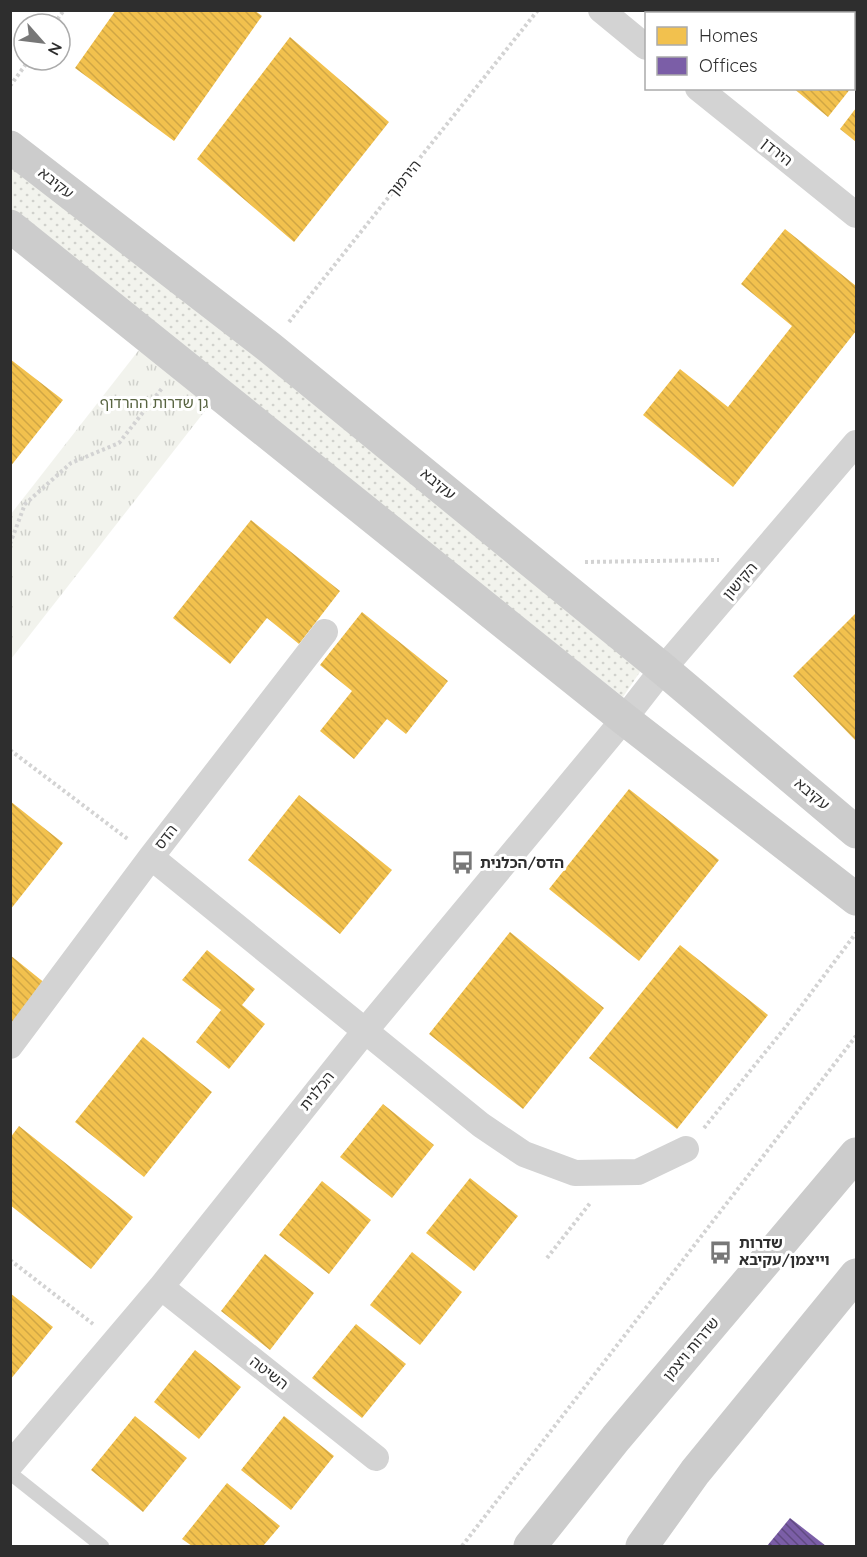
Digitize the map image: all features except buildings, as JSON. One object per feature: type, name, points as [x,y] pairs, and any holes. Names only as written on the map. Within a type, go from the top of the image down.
[{"type":"street","points":[[601,10],[645,46]]},
{"type":"street","name":"הירדן","points":[[700,90],[856,215]]},
{"type":"street","name":"עקיבא","points":[[10,147],[269,347],[663,669],[856,832]]},
{"type":"street","points":[[10,226],[624,719],[856,898]]},
{"type":"street","name":"הקישון","points":[[624,719],[663,669],[856,443]]},
{"type":"street","name":"הדס","points":[[10,1046],[151,857],[325,632]]},
{"type":"street","name":"הכלנית","points":[[10,1465],[160,1287],[365,1031],[624,719]]},
{"type":"street","points":[[151,857],[481,1125],[524,1154],[575,1173],[614,1173],[638,1172],[686,1149]]},
{"type":"street","name":"שדרות ויצמן","points":[[530,1546],[616,1438],[856,1154]]},
{"type":"street","points":[[642,1546],[695,1472],[855,1277]]},
{"type":"street","name":"השיטה","points":[[160,1287],[376,1458]]},
{"type":"lane","points":[[10,1473],[102,1546]]},
{"type":"path","name":"הירמוך","points":[[269,347],[538,10]]},
{"type":"path","points":[[10,86],[20,72]]},
{"type":"path","points":[[10,544],[25,504],[71,463],[119,443],[182,363]]},
{"type":"path","points":[[534,563],[758,559]]},
{"type":"path","points":[[10,750],[151,857]]},
{"type":"path","points":[[686,1149],[784,1029],[856,933]]},
{"type":"path","points":[[462,1546],[856,1036]]},
{"type":"path","points":[[548,1258],[614,1173]]},
{"type":"path","points":[[10,1260],[115,1341]]},
{"type":"green space","points":[[10,160],[644,666],[623,697],[11,213]]},
{"type":"green space","name":"גן שדרות ההרדוף","points":[[149,337],[219,393],[11,659],[11,514]]},
{"type":"place","name":"הדס/הכלנית","points":[[462,863]]},
{"type":"place","name":"שדרות וייצמן/עקיבא","points":[[721,1252]]}]
